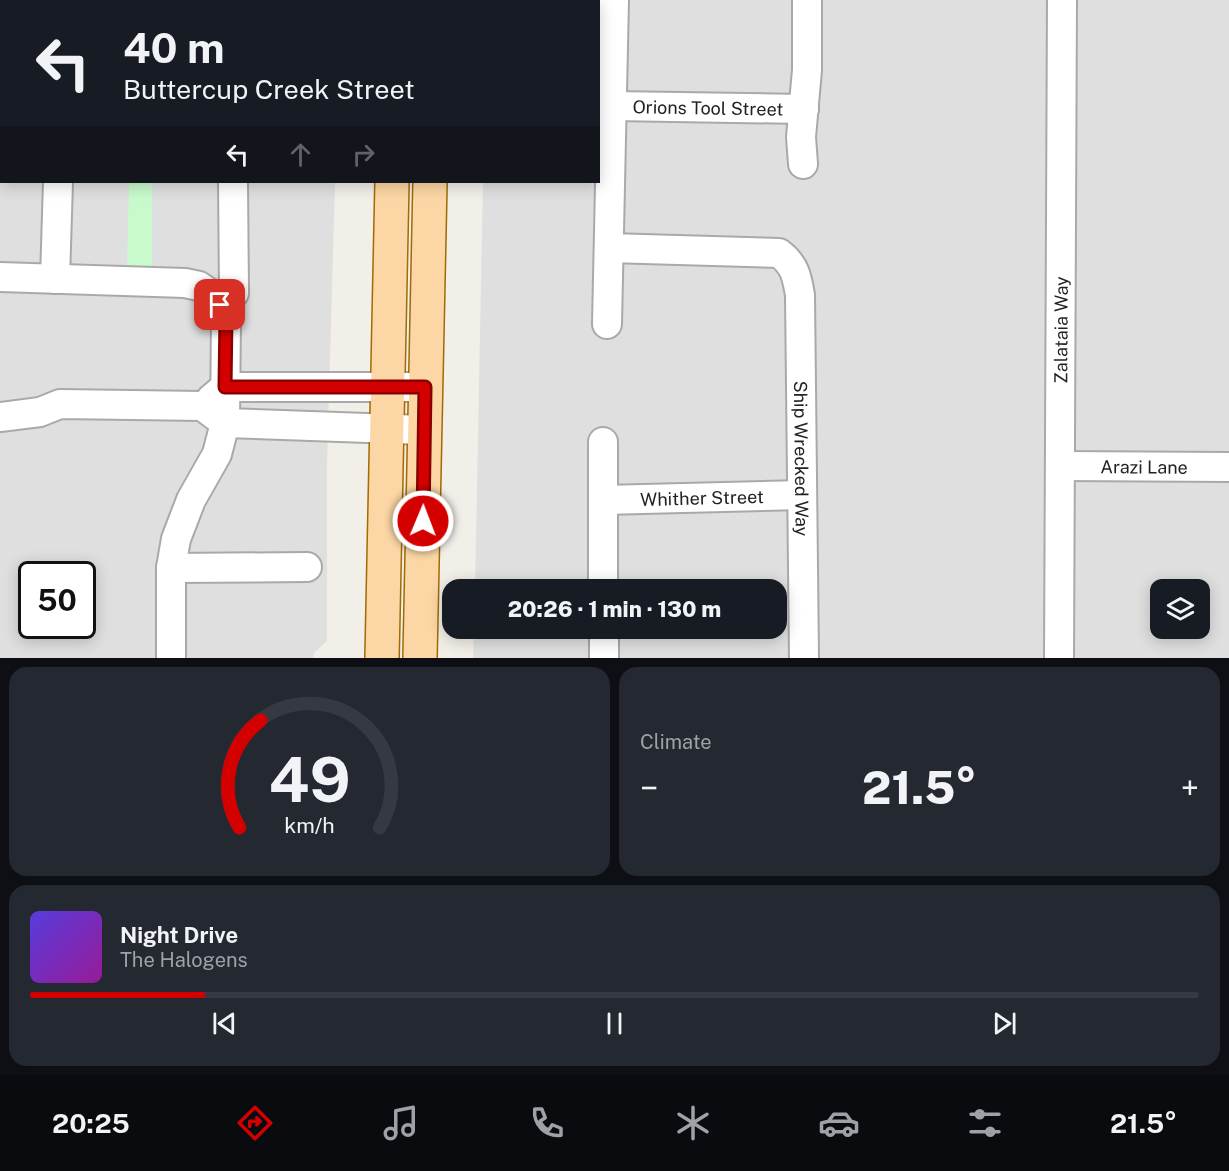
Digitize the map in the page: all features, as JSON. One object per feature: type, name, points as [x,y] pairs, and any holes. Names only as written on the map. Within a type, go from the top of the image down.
[{"type":"main road","points":[[382,658],[392,183]]},
{"type":"main road","points":[[420,658],[430,183]]},
{"type":"street","points":[[607,324],[614,0]]},
{"type":"street","points":[[802,164],[807,70],[807,0]]},
{"type":"street","name":"Zalataia Way","points":[[1059,658],[1062,0]]},
{"type":"street","name":"Orions Tool Street","points":[[612,106],[804,109]]},
{"type":"street","points":[[56,279],[57,183]]},
{"type":"street","points":[[220,305],[234,292],[232,183]]},
{"type":"street","name":"Ship Wrecked Way","points":[[609,248],[779,253],[790,261],[796,274],[800,296],[804,658]]},
{"type":"street","points":[[0,277],[185,283],[199,286],[220,305],[226,316],[225,423],[217,454],[191,500],[176,539],[171,568],[171,658]]},
{"type":"street","points":[[202,406],[225,387],[425,387]]},
{"type":"street","points":[[0,417],[40,412],[60,404],[202,406],[225,423],[424,429]]},
{"type":"street","points":[[603,441],[603,579]]},
{"type":"street","name":"Arazi Lane","points":[[1060,466],[1229,467]]},
{"type":"street","name":"Whither Street","points":[[603,500],[802,495]]},
{"type":"street","points":[[171,568],[307,567]]},
{"type":"street","points":[[604,639],[604,658]]},
{"type":"shaded area","points":[[600,0],[1229,0],[1229,658],[473,658],[474,639],[787,639],[787,579],[475,579],[483,183],[600,183]]},
{"type":"shaded area","points":[[0,183],[335,183],[327,465],[327,641],[314,653],[313,658],[0,658]]},
{"type":"green space","points":[[129,183],[152,183],[152,269],[127,269]]},
{"type":"route","points":[[220,305],[226,316],[225,387],[425,387],[423,521]]}]
